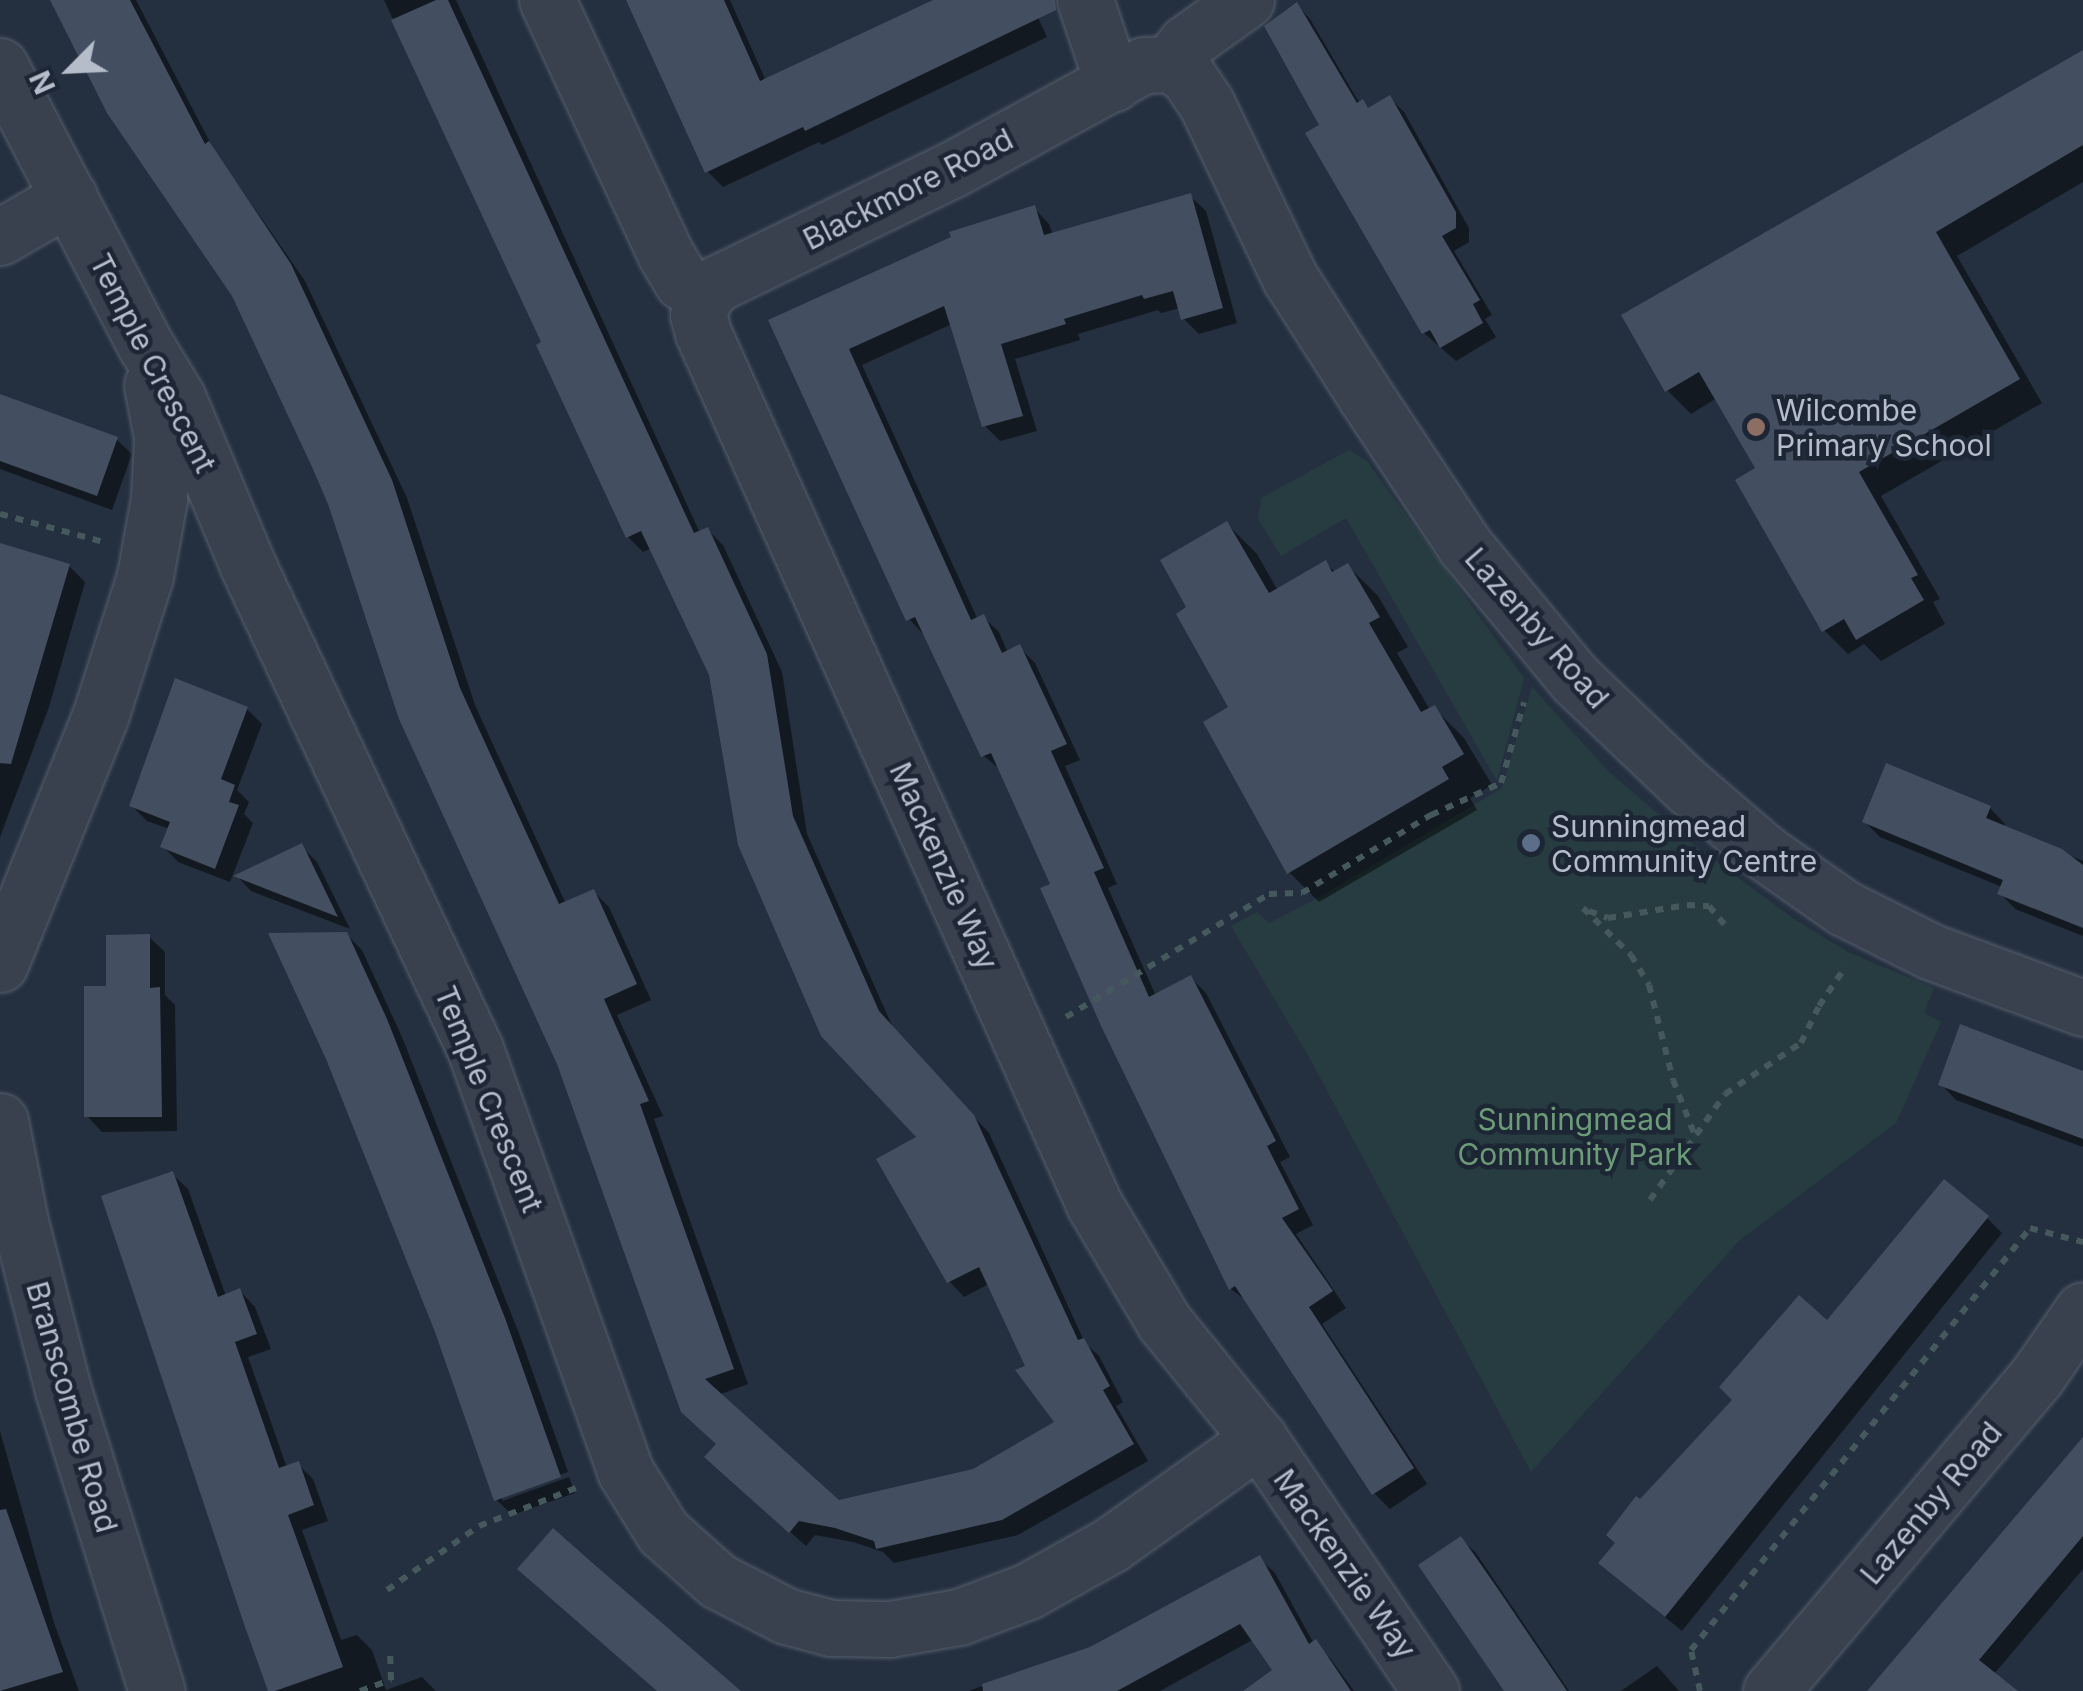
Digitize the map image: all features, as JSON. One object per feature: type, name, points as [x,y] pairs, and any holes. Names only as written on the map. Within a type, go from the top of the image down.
[{"type":"street","points":[[547,0],[666,255],[682,282],[705,296]]},
{"type":"street","points":[[1085,0],[1113,83]]},
{"type":"street","points":[[1170,64],[1186,43],[1246,0]]},
{"type":"street","name":"Blackmore Road","points":[[705,296],[718,284],[953,169],[1144,64],[1170,64]]},
{"type":"street","name":"Lazenby Road","points":[[1170,64],[1188,75],[1206,103],[1290,278],[1366,397],[1465,546],[1556,655],[1686,786],[1764,852],[1868,920],[1932,952],[2083,1008]]},
{"type":"street","name":"Temple Crescent","points":[[0,66],[176,397],[248,566],[475,1050],[624,1471],[663,1532],[718,1581],[786,1616],[831,1628],[890,1629],[959,1617],[1028,1592],[1112,1544],[1258,1439]]},
{"type":"street","points":[[0,237],[69,197]]},
{"type":"street","name":"Mackenzie Way","points":[[705,296],[698,315],[702,333],[1094,1204],[1154,1306],[1258,1439],[1431,1691]]},
{"type":"street","points":[[0,964],[100,717],[147,565],[159,499],[162,438],[146,346]]},
{"type":"street","points":[[147,565],[170,554],[208,549],[248,566]]},
{"type":"street","name":"Branscombe Road","points":[[0,1121],[20,1222],[64,1390],[156,1691]]},
{"type":"street","name":"Lazenby Road","points":[[1771,1691],[2037,1376],[2083,1310]]},
{"type":"path","points":[[0,514],[147,565]]},
{"type":"path","points":[[1020,1040],[1270,894],[1302,893],[1431,815],[1501,783],[1531,677],[1556,655]]},
{"type":"path","points":[[1694,1133],[1673,1080],[1649,985],[1632,955],[1583,908],[1608,918],[1686,905],[1709,906],[1728,928]]},
{"type":"path","points":[[1650,1200],[1724,1094],[1801,1043],[1868,920]]},
{"type":"path","points":[[1700,1691],[1691,1650],[2030,1228],[2083,1242]]},
{"type":"path","points":[[387,1590],[504,1513],[624,1471]]},
{"type":"path","points":[[360,1691],[391,1680],[390,1651]]},
{"type":"green space","points":[[1349,450],[1367,461],[1524,678],[1497,781],[1346,518],[1281,556],[1258,519],[1261,498]]},
{"type":"green space","name":"Sunningmead Community Park","points":[[1532,687],[1608,771],[1698,848],[1791,917],[1848,952],[1934,988],[1924,1013],[1941,1022],[1896,1123],[1740,1240],[1531,1472],[1310,1059],[1231,926],[1257,912],[1269,923],[1502,788]]},
{"type":"building","points":[[50,0],[130,0],[205,144],[209,141],[291,264],[392,480],[460,688],[559,904],[594,889],[637,984],[604,999],[649,1101],[640,1104],[734,1369],[705,1379],[839,1500],[973,1469],[1054,1422],[1015,1370],[1025,1366],[979,1267],[947,1283],[876,1159],[916,1137],[821,1036],[738,845],[709,675],[641,531],[626,538],[536,345],[541,342],[391,20],[436,0],[448,0],[694,533],[708,527],[767,654],[793,816],[879,1011],[974,1115],[1078,1340],[1084,1338],[1110,1386],[1103,1390],[1134,1444],[1002,1520],[876,1549],[874,1541],[799,1521],[789,1533],[704,1457],[716,1444],[681,1412],[557,1064],[399,719],[328,504],[312,467],[232,296],[107,113]]},
{"type":"building","points":[[626,0],[724,0],[760,81],[933,0],[1055,0],[1056,10],[805,131],[803,127],[705,173]]},
{"type":"building","points":[[1297,2],[1357,103],[1363,99],[1368,108],[1390,95],[1456,212],[1456,228],[1442,236],[1480,300],[1473,304],[1483,323],[1440,348],[1430,330],[1422,334],[1305,133],[1319,125],[1264,26]]},
{"type":"building","points":[[2083,50],[2083,145],[1936,232],[2020,379],[1859,472],[1918,575],[1911,578],[1924,600],[1856,640],[1844,619],[1822,632],[1735,480],[1755,468],[1699,372],[1665,392],[1621,315]]},
{"type":"building","points":[[1191,193],[1223,308],[1181,320],[1173,291],[1144,299],[1142,295],[1001,344],[1023,416],[982,427],[944,306],[849,349],[971,620],[984,614],[1002,653],[1020,644],[1067,744],[1051,751],[1104,868],[1094,872],[1149,997],[1191,975],[1276,1141],[1267,1146],[1299,1209],[1282,1218],[1333,1291],[1309,1307],[1414,1468],[1372,1495],[1235,1286],[1229,1290],[1102,1028],[1040,888],[1050,884],[991,753],[981,757],[915,617],[906,621],[768,320],[951,237],[949,232],[1035,205],[1044,235]]},
{"type":"building","points":[[0,394],[118,437],[97,496],[0,461]]},
{"type":"building","points":[[1227,521],[1269,593],[1326,560],[1332,572],[1348,563],[1380,617],[1369,623],[1421,712],[1435,705],[1464,754],[1442,767],[1449,779],[1287,874],[1203,722],[1228,707],[1176,614],[1186,607],[1160,560]]},
{"type":"building","points":[[0,543],[70,564],[11,764],[0,763]]},
{"type":"building","points":[[175,678],[248,707],[221,779],[235,785],[229,802],[239,805],[215,869],[160,847],[170,822],[129,806]]},
{"type":"building","points":[[1886,763],[1991,806],[1986,818],[2062,849],[2083,865],[2083,928],[1997,894],[2003,880],[1862,822]]},
{"type":"building","points":[[302,843],[338,917],[233,876]]},
{"type":"building","points":[[347,932],[387,1019],[505,1318],[561,1477],[494,1501],[435,1332],[326,1059],[268,933]]},
{"type":"building","points":[[150,934],[150,988],[160,987],[162,1117],[84,1117],[84,986],[106,986],[106,935]]},
{"type":"building","points":[[1960,1024],[2083,1071],[2083,1139],[1938,1085]]},
{"type":"building","points":[[173,1171],[218,1297],[240,1288],[257,1334],[235,1342],[279,1468],[299,1461],[314,1505],[288,1515],[343,1667],[275,1691],[268,1691],[244,1624],[101,1196]]},
{"type":"building","points":[[1944,1179],[1989,1216],[1665,1617],[1598,1563],[1615,1543],[1606,1535],[1636,1496],[1640,1499],[1732,1400],[1719,1387],[1799,1295],[1827,1320]]},
{"type":"building","points":[[2083,1437],[2083,1536],[1979,1660],[2018,1691],[1867,1691]]},
{"type":"building","points":[[6,1509],[63,1672],[0,1691],[0,1510]]},
{"type":"building","points":[[553,1528],[741,1691],[657,1691],[517,1569]]},
{"type":"building","points":[[1461,1536],[1567,1691],[1504,1691],[1418,1565]]},
{"type":"building","points":[[1260,1555],[1309,1644],[1316,1639],[1351,1691],[1243,1691],[1272,1670],[1240,1624],[1117,1691],[983,1691],[982,1684],[1090,1647]]},
{"type":"place","name":"Wilcombe Primary School","points":[[1756,427]]},
{"type":"place","name":"Sunningmead Community Centre","points":[[1531,843]]}]
